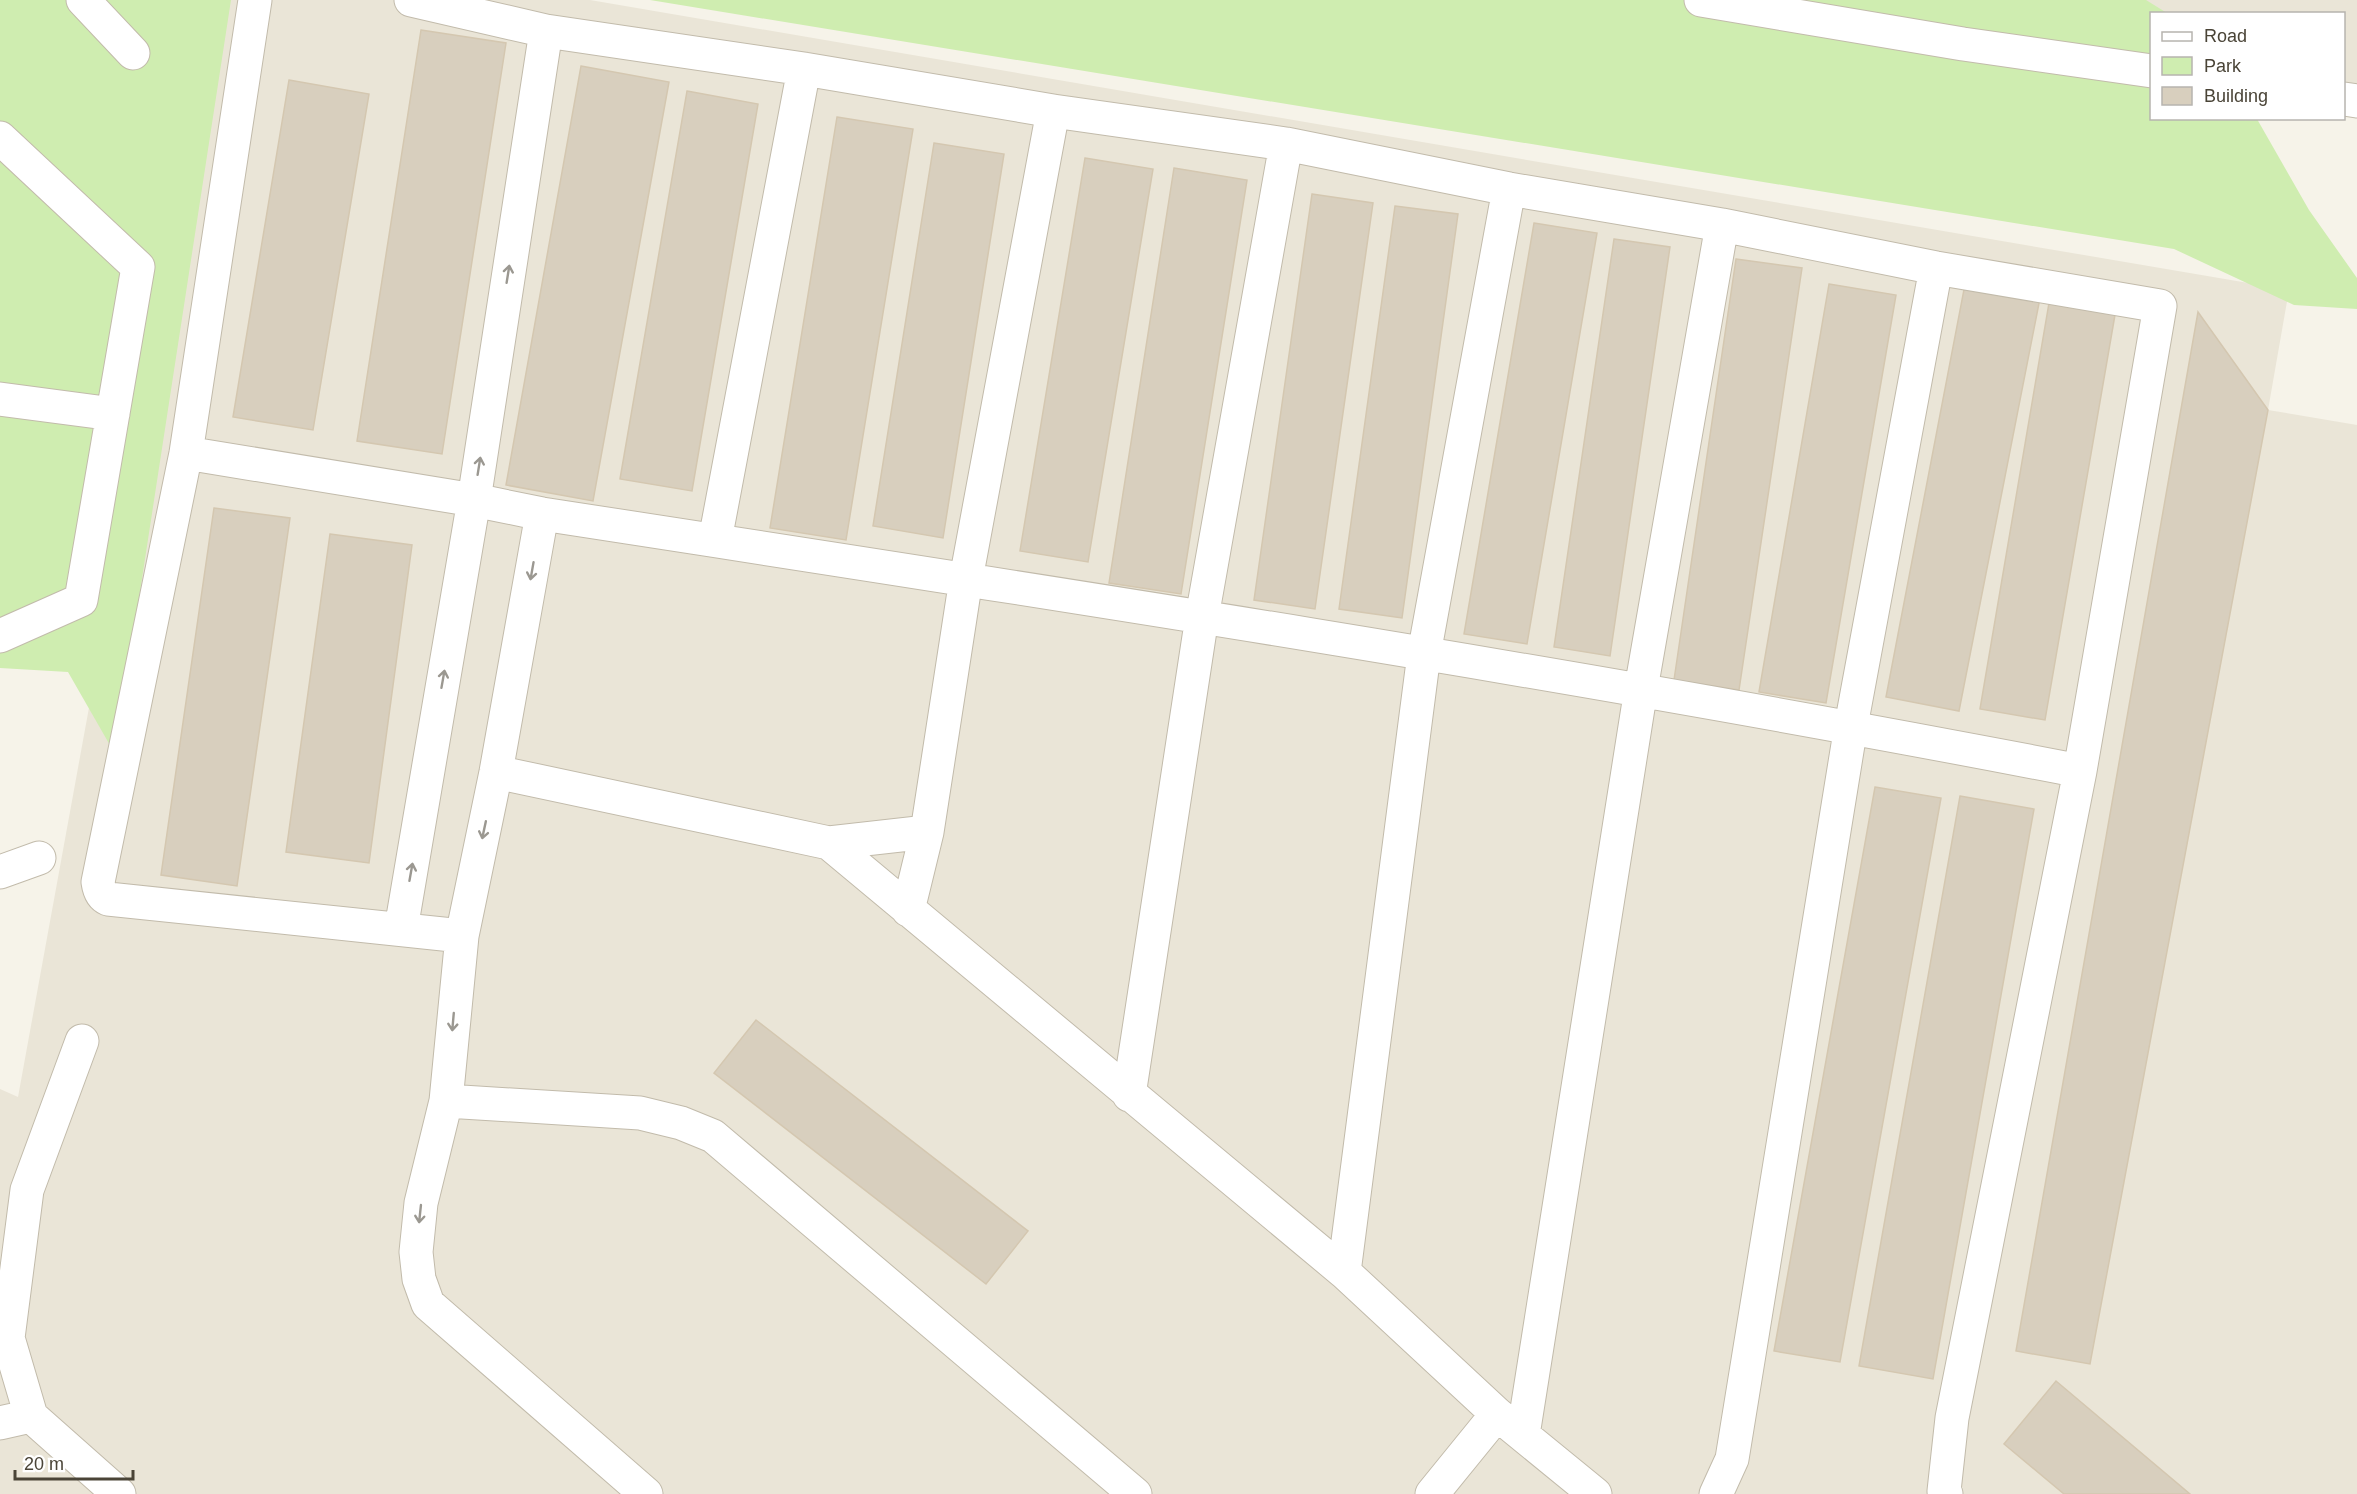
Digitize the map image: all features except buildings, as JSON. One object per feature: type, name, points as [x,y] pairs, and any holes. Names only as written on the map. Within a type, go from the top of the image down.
[{"type":"street","points":[[83,0],[133,53]]},
{"type":"street","points":[[255,0],[186,453],[98,882],[101,893],[108,899],[462,936]]},
{"type":"street","points":[[411,0],[546,31],[804,69],[1053,111],[1286,144],[1509,189],[1722,225],[1936,268],[2160,306],[2080,771],[1952,1418],[1944,1491],[1947,1494]]},
{"type":"street","points":[[1701,0],[1963,44],[2150,71]]},
{"type":"street","points":[[401,929],[474,500],[546,31]]},
{"type":"street","points":[[715,540],[804,69]]},
{"type":"street","points":[[908,910],[927,832],[966,579],[1053,111]]},
{"type":"street","points":[[0,138],[138,267],[81,600],[0,636]]},
{"type":"street","points":[[1129,1095],[1202,617],[1286,144]]},
{"type":"street","points":[[1344,1272],[1424,654],[1509,189]]},
{"type":"street","points":[[1523,1435],[1641,689],[1722,225]]},
{"type":"street","points":[[1716,1494],[1732,1459],[1851,726],[1936,268]]},
{"type":"street","points":[[0,399],[113,414]]},
{"type":"street","points":[[186,453],[474,500],[542,514],[966,579],[1641,689],[1851,726],[2080,771]]},
{"type":"street","points":[[542,514],[496,772],[462,936],[446,1101],[421,1203],[416,1252],[419,1279],[428,1304],[646,1494]]},
{"type":"street","points":[[496,772],[829,843],[927,832]]},
{"type":"street","points":[[829,843],[1344,1272],[1497,1414],[1595,1494]]},
{"type":"street","points":[[0,872],[39,858]]},
{"type":"street","points":[[82,1041],[27,1190],[4,1337],[15,1419],[119,1494]]},
{"type":"street","points":[[446,1101],[640,1113],[681,1123],[713,1136],[1135,1494]]},
{"type":"street","points":[[1432,1494],[1497,1414]]},
{"type":"shaded area","points":[[218,0],[590,0],[2289,290],[2268,410],[2357,425],[2357,1494],[0,1494],[0,1089],[18,1097]]},
{"type":"shaded area","points":[[1977,0],[2357,0],[2357,98],[2345,95],[2345,12],[2150,12],[2150,14]]},
{"type":"green space","points":[[0,0],[231,0],[115,754],[68,672],[0,668]]},
{"type":"green space","points":[[650,0],[2146,0],[2165,12],[2150,12],[2150,120],[2258,120],[2309,210],[2357,278],[2357,309],[2294,305],[2174,249]]}]
